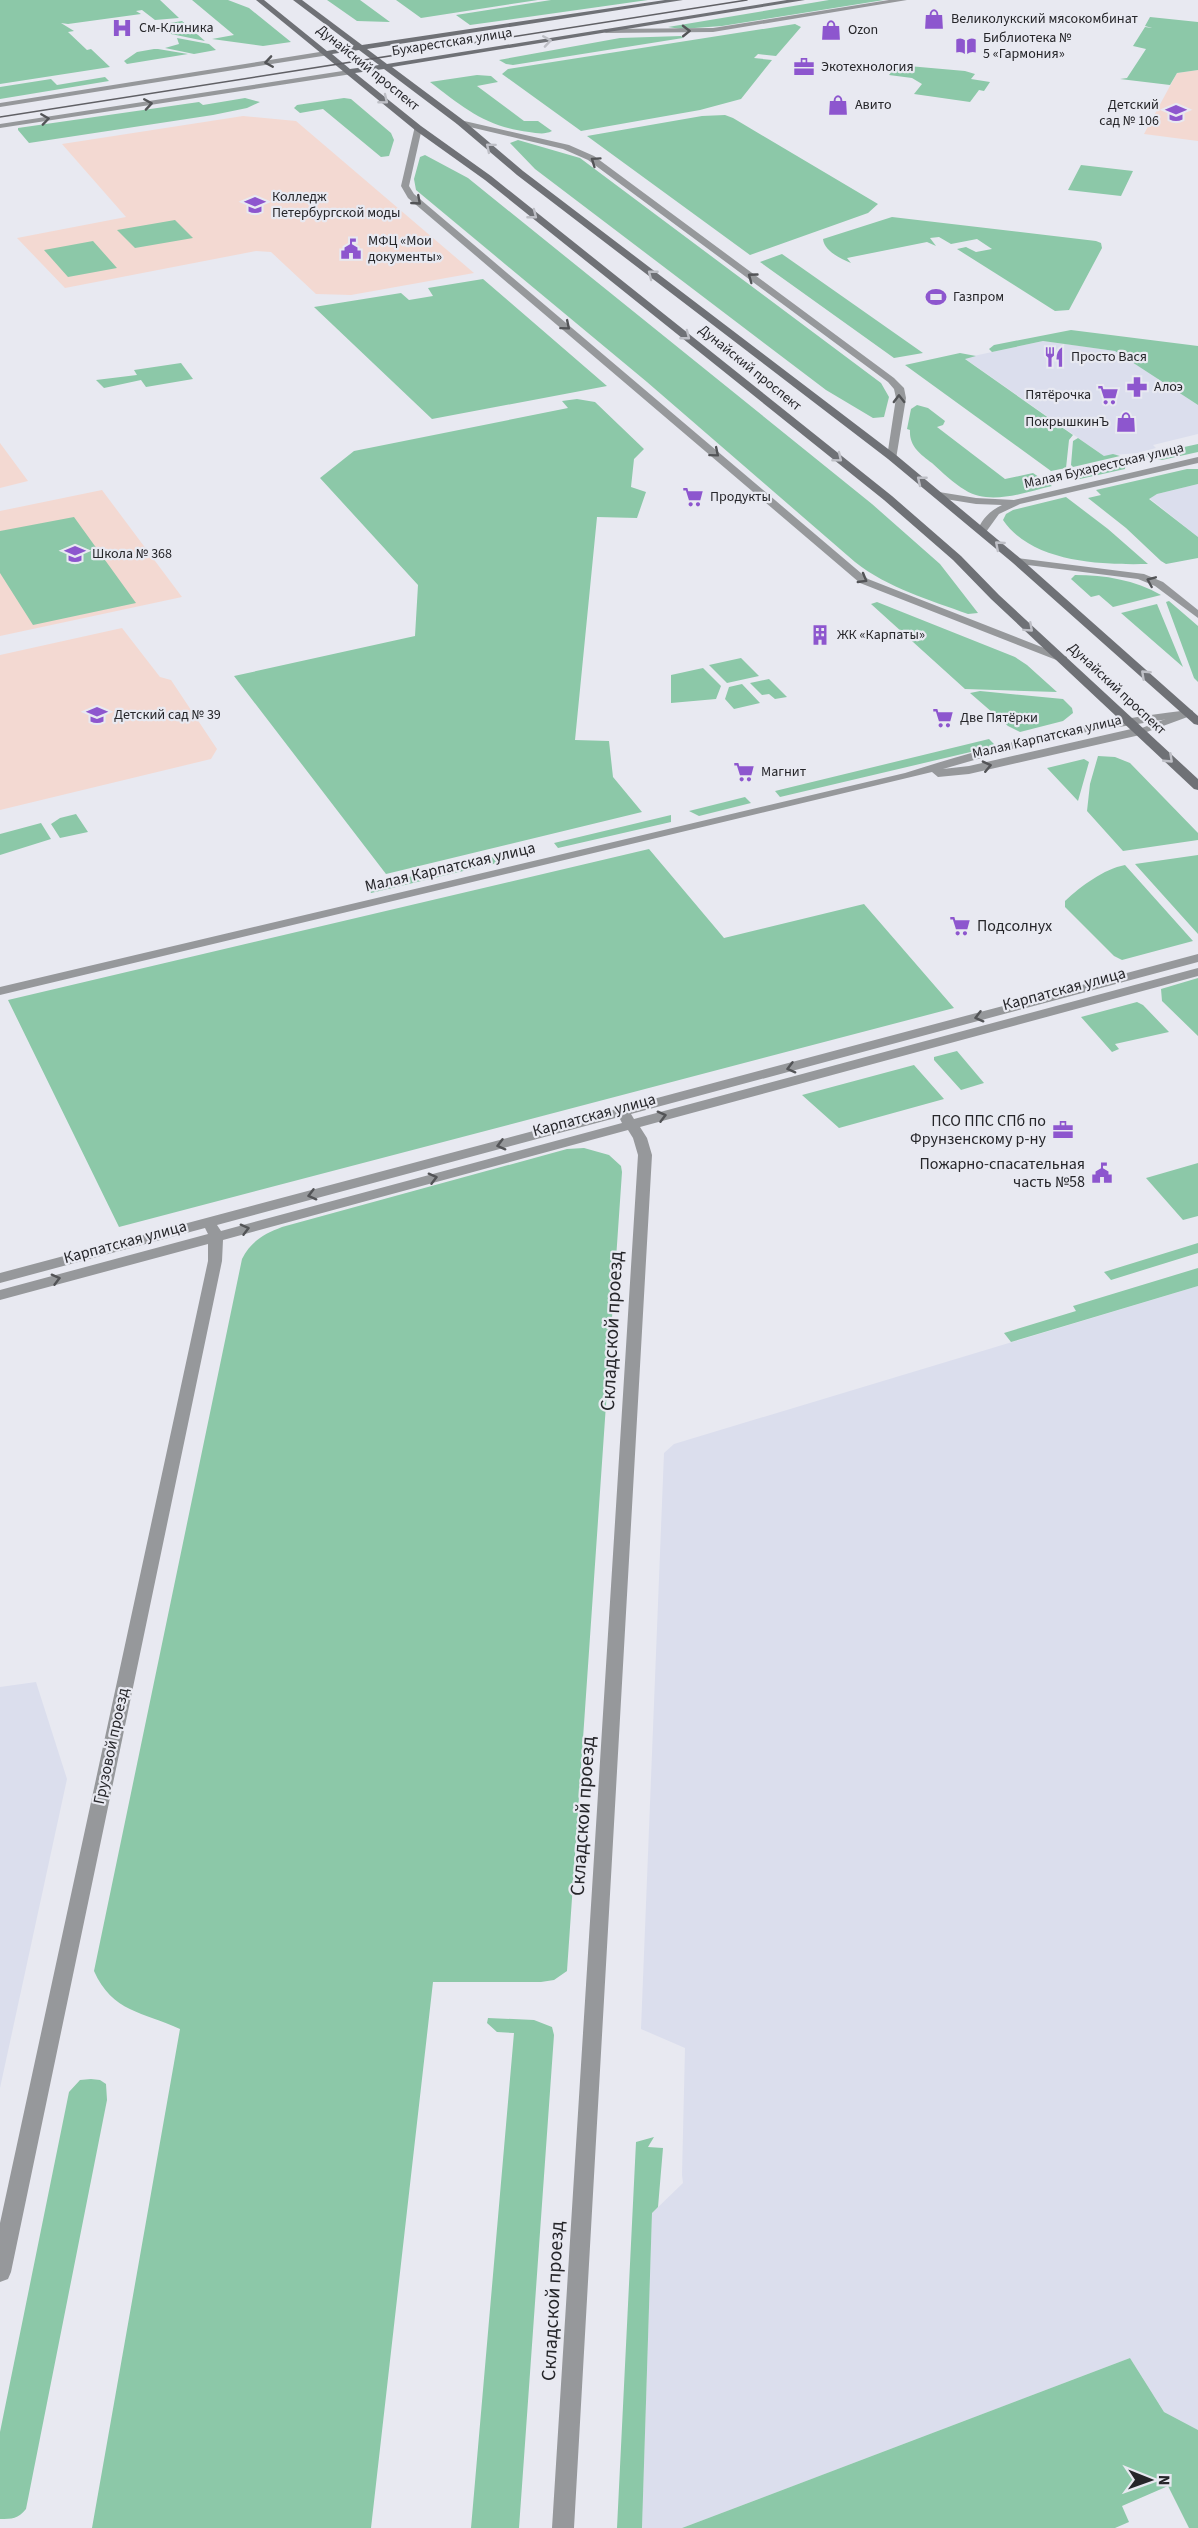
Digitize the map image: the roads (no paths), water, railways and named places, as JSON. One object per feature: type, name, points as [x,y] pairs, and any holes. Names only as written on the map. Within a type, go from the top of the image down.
[{"type":"main road","name":"Дунайский проспект","points":[[260,0],[418,128],[506,193],[888,498],[957,558],[994,597],[1198,786]]},
{"type":"main road","name":"Дунайский проспект","points":[[298,0],[460,122],[539,187],[892,457],[982,530],[1193,717]]},
{"type":"main road","name":"Бухарестская улица","points":[[326,53],[679,0]]},
{"type":"main road","name":"Бухарестская улица","points":[[350,72],[801,0]]},
{"type":"street","points":[[606,31],[712,30],[903,0]]},
{"type":"street","name":"Бухарестская улица","points":[[0,105],[326,53]]},
{"type":"street","name":"Бухарестская улица","points":[[0,126],[350,72]]},
{"type":"street","points":[[460,122],[558,145],[591,158],[891,380],[899,388],[901,398],[892,457]]},
{"type":"street","points":[[418,128],[405,186],[411,196],[730,466],[844,566],[864,581],[1063,659]]},
{"type":"street","name":"Малая Бухарестская улица","points":[[982,530],[995,512],[1017,502],[1198,460]]},
{"type":"street","name":"Малая Бухарестская улица","points":[[939,495],[976,501],[1017,502]]},
{"type":"street","points":[[1017,561],[1140,576],[1159,584],[1198,615]]},
{"type":"street","name":"Малая Карпатская улица","points":[[0,991],[909,776],[959,759],[1128,720],[1193,717]]},
{"type":"street","name":"Малая Карпатская улица","points":[[909,776],[969,770],[1193,717]]},
{"type":"street","name":"Карпатская улица","points":[[0,1278],[213,1229],[627,1118],[1198,958]]},
{"type":"street","name":"Карпатская улица","points":[[627,1118],[1198,972]]},
{"type":"street","name":"Складской проезд","points":[[563,2528],[644,1178],[644,1146],[627,1118]]},
{"type":"street","name":"Карпатская улица","points":[[0,1295],[213,1229]]},
{"type":"street","name":"Грузовой проезд","points":[[0,2272],[216,1261],[213,1229]]},
{"type":"tram line","points":[[0,117],[747,0]]},
{"type":"place","name":"Великолукский мясокомбинат","points":[[934,19]]},
{"type":"place","name":"См-Клиника","points":[[122,28]]},
{"type":"place","name":"Ozon","points":[[831,30]]},
{"type":"place","name":"Библиотека № 5 «Гармония»","points":[[966,46]]},
{"type":"place","name":"Экотехнология","points":[[804,67]]},
{"type":"place","name":"Авито","points":[[838,105]]},
{"type":"place","name":"Детский сад № 106","points":[[1176,113]]},
{"type":"place","name":"Колледж Петербургской моды","points":[[255,205]]},
{"type":"place","name":"МФЦ «Мои документы»","points":[[351,249]]},
{"type":"place","name":"Газпром","points":[[936,297]]},
{"type":"place","name":"Просто Вася","points":[[1054,357]]},
{"type":"place","name":"Алоэ","points":[[1137,387]]},
{"type":"place","name":"Пятёрочка","points":[[1108,395]]},
{"type":"place","name":"ПокрышкинЪ","points":[[1126,422]]},
{"type":"place","name":"Продукты","points":[[693,497]]},
{"type":"place","name":"Школа № 368","points":[[75,554]]},
{"type":"place","name":"ЖК «Карпаты»","points":[[820,635]]},
{"type":"place","name":"Детский сад № 39","points":[[97,715]]},
{"type":"place","name":"Две Пятёрки","points":[[943,718]]},
{"type":"place","name":"Магнит","points":[[744,772]]},
{"type":"place","name":"Подсолнух","points":[[960,926]]},
{"type":"place","name":"ПСО ППС СПб по Фрунзенскому р-ну","points":[[1063,1130]]},
{"type":"place","name":"Пожарно-спасательная часть №58","points":[[1102,1173]]}]
